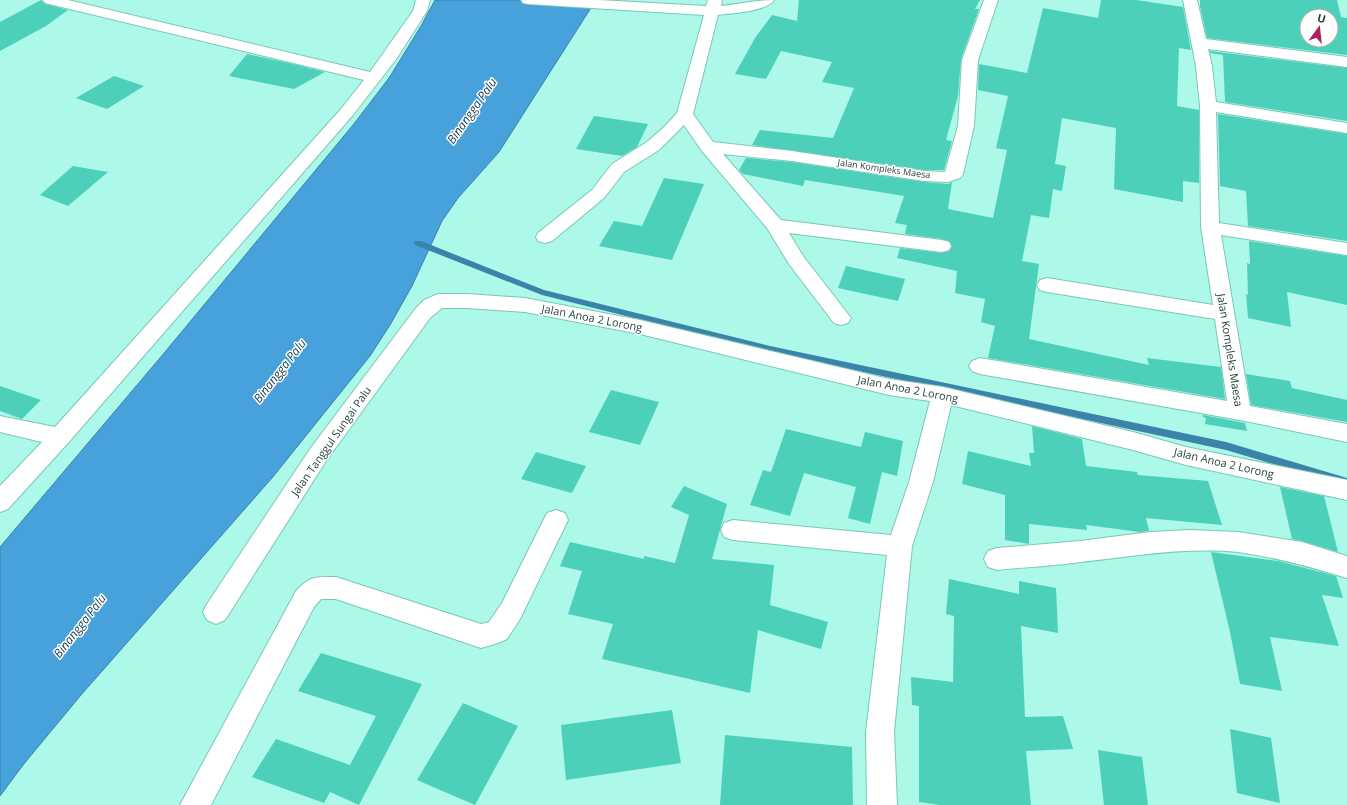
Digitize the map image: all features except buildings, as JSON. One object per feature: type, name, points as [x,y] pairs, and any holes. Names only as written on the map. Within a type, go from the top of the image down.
[{"type":"street","points":[[50,0],[374,78]]},
{"type":"street","points":[[0,502],[60,437],[347,112],[389,58],[420,11],[423,0]]},
{"type":"street","points":[[528,0],[607,5],[624,3],[714,6],[753,6],[767,0]]},
{"type":"street","name":"Jalan Kompleks Maesa","points":[[708,147],[792,156],[924,176],[948,177],[954,174],[966,126],[970,60],[991,0]]},
{"type":"street","name":"Jalan Kompleks Maesa","points":[[1190,0],[1199,43],[1208,106],[1210,227],[1240,412],[1347,433]]},
{"type":"street","points":[[545,237],[598,194],[618,168],[652,146],[669,132],[687,107],[714,6]]},
{"type":"street","points":[[1199,43],[1347,62]]},
{"type":"street","points":[[1208,106],[1347,128]]},
{"type":"street","points":[[687,107],[708,147],[775,226],[796,260],[841,318]]},
{"type":"street","points":[[775,226],[942,246]]},
{"type":"street","points":[[1210,227],[1347,249]]},
{"type":"street","points":[[1047,285],[1224,314]]},
{"type":"street","name":"Jalan Tanggul Sungai Palu","points":[[216,612],[318,455],[423,313],[431,305],[438,301],[468,301]]},
{"type":"street","name":"Jalan Anoa 2 Lorong","points":[[468,301],[525,305],[640,327],[889,387],[943,394],[1133,441],[1186,456],[1347,490]]},
{"type":"street","points":[[980,366],[1240,412]]},
{"type":"street","points":[[882,805],[880,732],[900,546],[921,482],[943,394]]},
{"type":"street","points":[[0,424],[60,437]]},
{"type":"street","points":[[195,805],[305,599],[315,588],[336,588],[481,636],[498,631],[511,611],[556,520]]},
{"type":"street","points":[[733,530],[900,546]]},
{"type":"street","points":[[997,559],[1080,552],[1150,542],[1189,540],[1245,544],[1302,553],[1347,567]]},
{"type":"water","name":"Binangga Palu","points":[[435,0],[596,0],[499,152],[458,198],[442,221],[412,286],[390,325],[370,356],[272,478],[81,695],[23,765],[0,796],[0,547],[165,352],[353,125],[389,78]]},
{"type":"waterway","points":[[418,243],[542,292],[770,349],[1226,446],[1347,482]]}]
